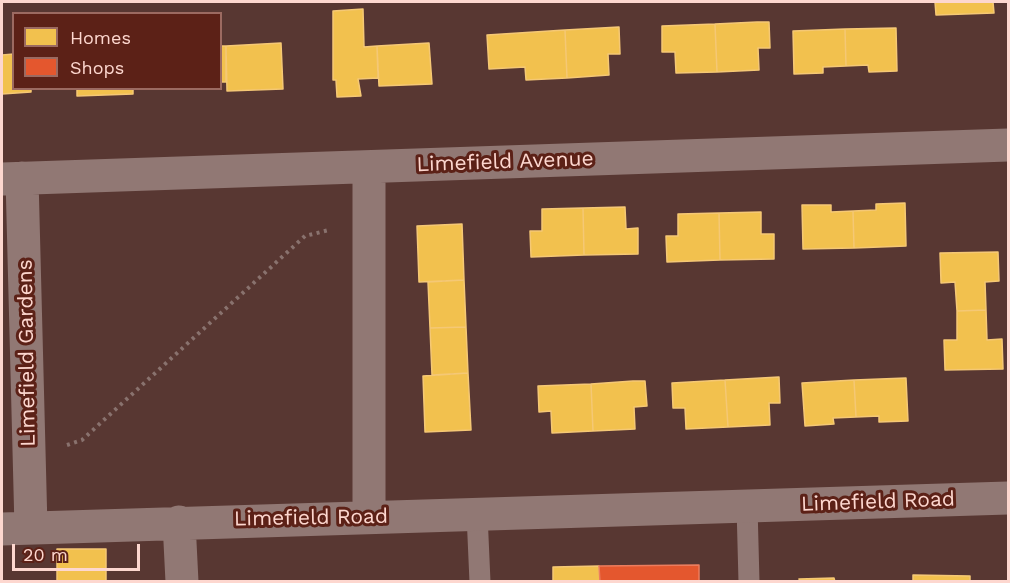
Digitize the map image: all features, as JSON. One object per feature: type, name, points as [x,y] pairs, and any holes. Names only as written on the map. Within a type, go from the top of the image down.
[{"type":"street","name":"Limefield Avenue","points":[[12,178],[1008,145]]},
{"type":"street","points":[[369,167],[369,517]]},
{"type":"street","name":"Limefield Gardens","points":[[12,178],[29,459],[16,529]]},
{"type":"street","name":"Limefield Road","points":[[16,529],[179,522],[1008,498]]},
{"type":"street","points":[[179,522],[182,582]]},
{"type":"lane","points":[[747,506],[749,582]]},
{"type":"lane","points":[[477,514],[480,582]]},
{"type":"path","points":[[29,459],[82,440],[305,236],[369,221]]},
{"type":"building: Homes","points":[[935,2],[993,2],[994,13],[936,15]]},
{"type":"building: Homes","points":[[363,9],[364,47],[377,46],[378,78],[358,79],[361,96],[337,97],[336,80],[333,80],[333,11]]},
{"type":"building: Homes","points":[[769,22],[770,48],[758,48],[759,70],[717,72],[715,24]]},
{"type":"building: Homes","points":[[715,24],[717,72],[676,73],[675,52],[662,52],[662,26]]},
{"type":"building: Homes","points":[[619,27],[620,54],[608,54],[609,75],[567,78],[565,30]]},
{"type":"building: Homes","points":[[896,28],[897,71],[869,72],[868,65],[846,66],[845,29]]},
{"type":"building: Homes","points":[[845,29],[846,66],[823,67],[823,73],[794,74],[793,31]]},
{"type":"building: Homes","points":[[565,30],[567,78],[526,80],[525,67],[489,69],[487,35]]},
{"type":"building: Homes","points":[[281,43],[283,89],[227,91],[226,46]]},
{"type":"building: Homes","points":[[429,43],[432,84],[379,86],[377,46]]},
{"type":"building: Homes","points":[[222,46],[226,46],[226,82],[222,82]]},
{"type":"building: Homes","points":[[12,54],[12,90],[31,90],[31,92],[2,94],[2,55]]},
{"type":"building: Homes","points":[[77,90],[133,90],[133,94],[77,96]]},
{"type":"building: Homes","points":[[905,203],[906,246],[854,248],[853,211],[876,210],[876,204]]},
{"type":"building: Homes","points":[[802,205],[831,205],[831,212],[853,211],[854,248],[803,249]]},
{"type":"building: Homes","points":[[625,207],[626,229],[638,228],[638,254],[584,255],[583,208]]},
{"type":"building: Homes","points":[[583,208],[584,255],[531,257],[530,231],[542,231],[542,209]]},
{"type":"building: Homes","points":[[761,212],[761,234],[774,234],[774,259],[720,260],[719,213]]},
{"type":"building: Homes","points":[[719,213],[720,260],[667,262],[666,236],[678,236],[678,214]]},
{"type":"building: Homes","points":[[462,224],[464,280],[419,282],[417,226]]},
{"type":"building: Homes","points":[[998,252],[999,281],[985,282],[986,310],[957,311],[955,282],[941,283],[940,253]]},
{"type":"building: Homes","points":[[464,280],[466,327],[430,328],[428,282]]},
{"type":"building: Homes","points":[[986,310],[987,340],[1002,339],[1003,369],[945,370],[944,340],[957,340],[957,311]]},
{"type":"building: Homes","points":[[466,327],[468,373],[432,375],[430,328]]},
{"type":"building: Homes","points":[[468,373],[471,430],[425,432],[423,376]]},
{"type":"building: Homes","points":[[779,377],[780,403],[769,403],[770,425],[728,427],[725,380]]},
{"type":"building: Homes","points":[[906,378],[908,421],[879,422],[879,416],[856,417],[854,380]]},
{"type":"building: Homes","points":[[725,380],[728,427],[686,429],[685,408],[673,408],[672,383]]},
{"type":"building: Homes","points":[[854,380],[856,417],[833,418],[834,424],[805,426],[802,383]]},
{"type":"building: Homes","points":[[645,381],[647,406],[634,407],[635,429],[593,431],[591,384]]},
{"type":"building: Homes","points":[[591,384],[593,431],[552,433],[551,411],[539,412],[538,386]]},
{"type":"building: Homes","points":[[57,549],[106,549],[106,582],[57,582]]},
{"type":"building: Homes","points":[[599,566],[600,582],[553,582],[553,567]]},
{"type":"building: Homes","points":[[913,575],[970,576],[970,582],[913,582]]},
{"type":"building: Homes","points":[[834,578],[835,582],[800,582],[799,579]]},
{"type":"building: Shops","points":[[699,565],[699,582],[600,582],[599,566]]}]
